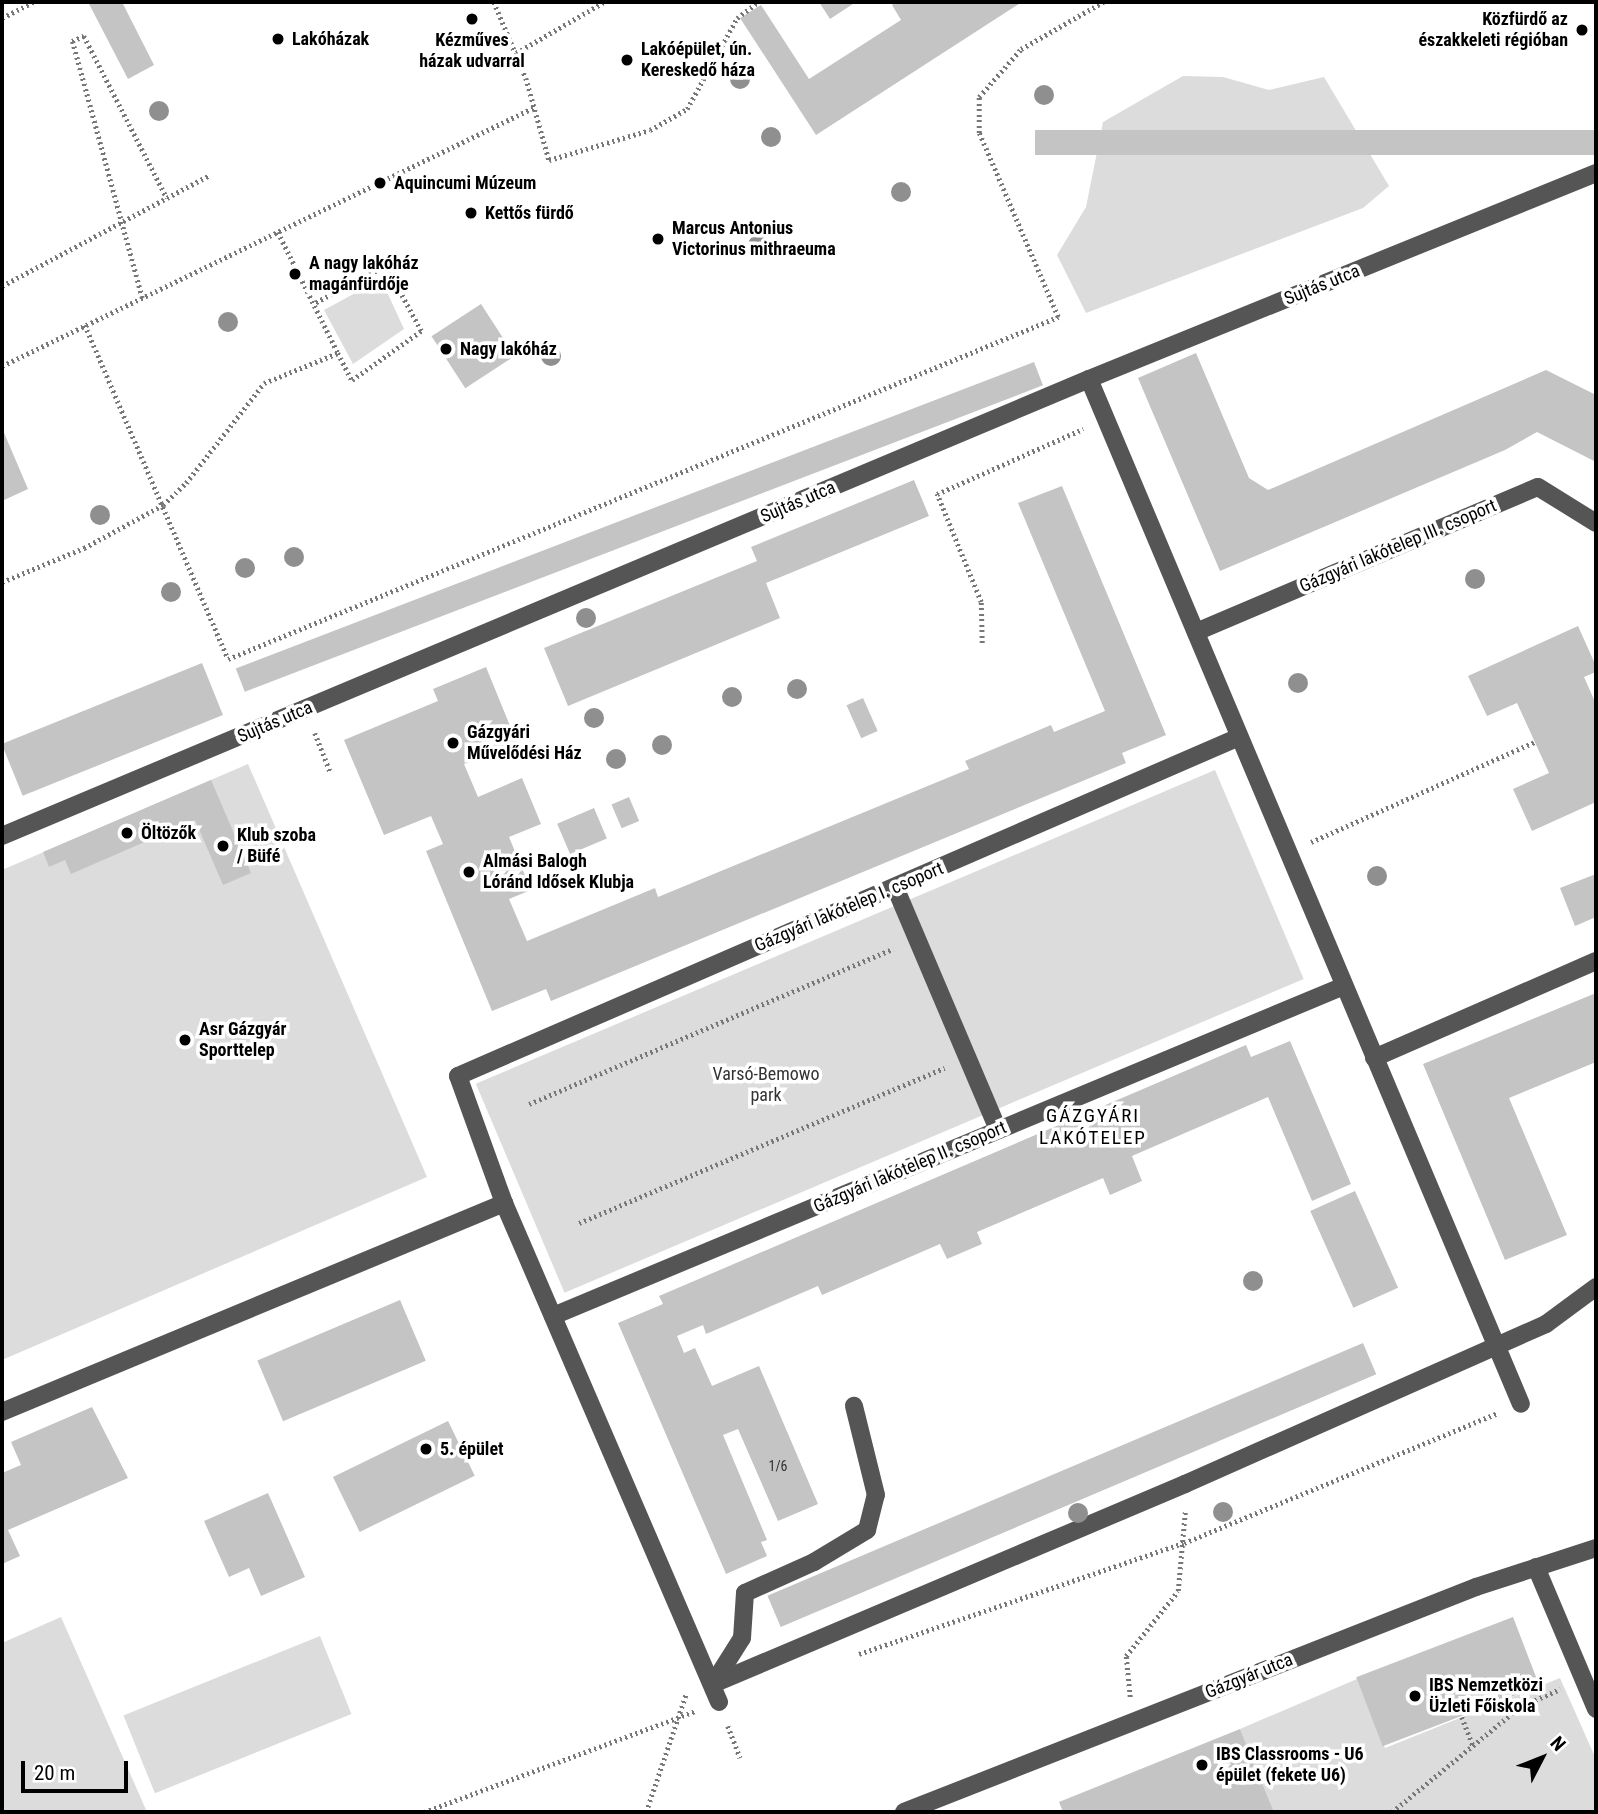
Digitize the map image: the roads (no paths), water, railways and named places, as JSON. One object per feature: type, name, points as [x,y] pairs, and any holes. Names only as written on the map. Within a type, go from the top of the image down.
[{"type":"street","name":"Sujtás utca","points":[[2,836],[1089,379],[1596,173]]},
{"type":"street","points":[[1089,379],[1521,1404]]},
{"type":"street","name":"Gázgyári lakótelep III. csoport","points":[[1196,632],[1538,487],[1596,523]]},
{"type":"street","name":"Gázgyári lakótelep I. csoport","points":[[504,1203],[458,1076],[1239,737]]},
{"type":"street","points":[[895,887],[998,1130]]},
{"type":"street","points":[[1374,1058],[1596,961]]},
{"type":"street","name":"Gázgyári lakótelep II. csoport","points":[[552,1316],[1344,986]]},
{"type":"street","points":[[2,1412],[504,1203],[719,1702]]},
{"type":"street","points":[[713,1684],[1185,1484],[1495,1347],[1546,1324],[1596,1287]]},
{"type":"street","points":[[713,1684],[742,1638],[745,1593],[814,1562],[867,1530],[876,1495],[854,1406]]},
{"type":"street","name":"Gázgyár utca","points":[[904,1812],[1463,1591],[1596,1548]]},
{"type":"street","points":[[1536,1567],[1596,1709]]},
{"type":"place","name":"Kézműves házak udvarral","points":[[472,19]]},
{"type":"place","name":"Közfürdő az északkeleti régióban","points":[[1582,30]]},
{"type":"place","name":"Lakóházak","points":[[278,39]]},
{"type":"place","name":"Lakóépület, ún. Kereskedő háza","points":[[627,60]]},
{"type":"place","name":"Aquincumi Múzeum","points":[[380,183]]},
{"type":"place","name":"Kettős fürdő","points":[[471,213]]},
{"type":"place","name":"Marcus Antonius Victorinus mithraeuma","points":[[658,239]]},
{"type":"place","name":"A nagy lakóház magánfürdője","points":[[295,274]]},
{"type":"place","name":"Nagy lakóház","points":[[446,349]]},
{"type":"place","name":"Gázgyári Művelődési Ház","points":[[453,743]]},
{"type":"place","name":"Öltözők","points":[[127,833]]},
{"type":"place","name":"Klub szoba / Büfé","points":[[223,846]]},
{"type":"place","name":"Almási Balogh Lóránd Idősek Klubja","points":[[469,872]]},
{"type":"place","name":"Asr Gázgyár Sporttelep","points":[[185,1040]]},
{"type":"place","name":"5. épület","points":[[426,1449]]},
{"type":"place","name":"IBS Nemzetközi Üzleti Főiskola","points":[[1415,1696]]},
{"type":"place","name":"IBS Classrooms - U6 épület (fekete U6)","points":[[1202,1765]]},
{"type":"district","name":"GÁZGYÁRI LAKÓTELEP","points":[[1093,1127]]},
{"type":"park label","name":"Varsó-Bemowo park","points":[[766,1085]]}]
